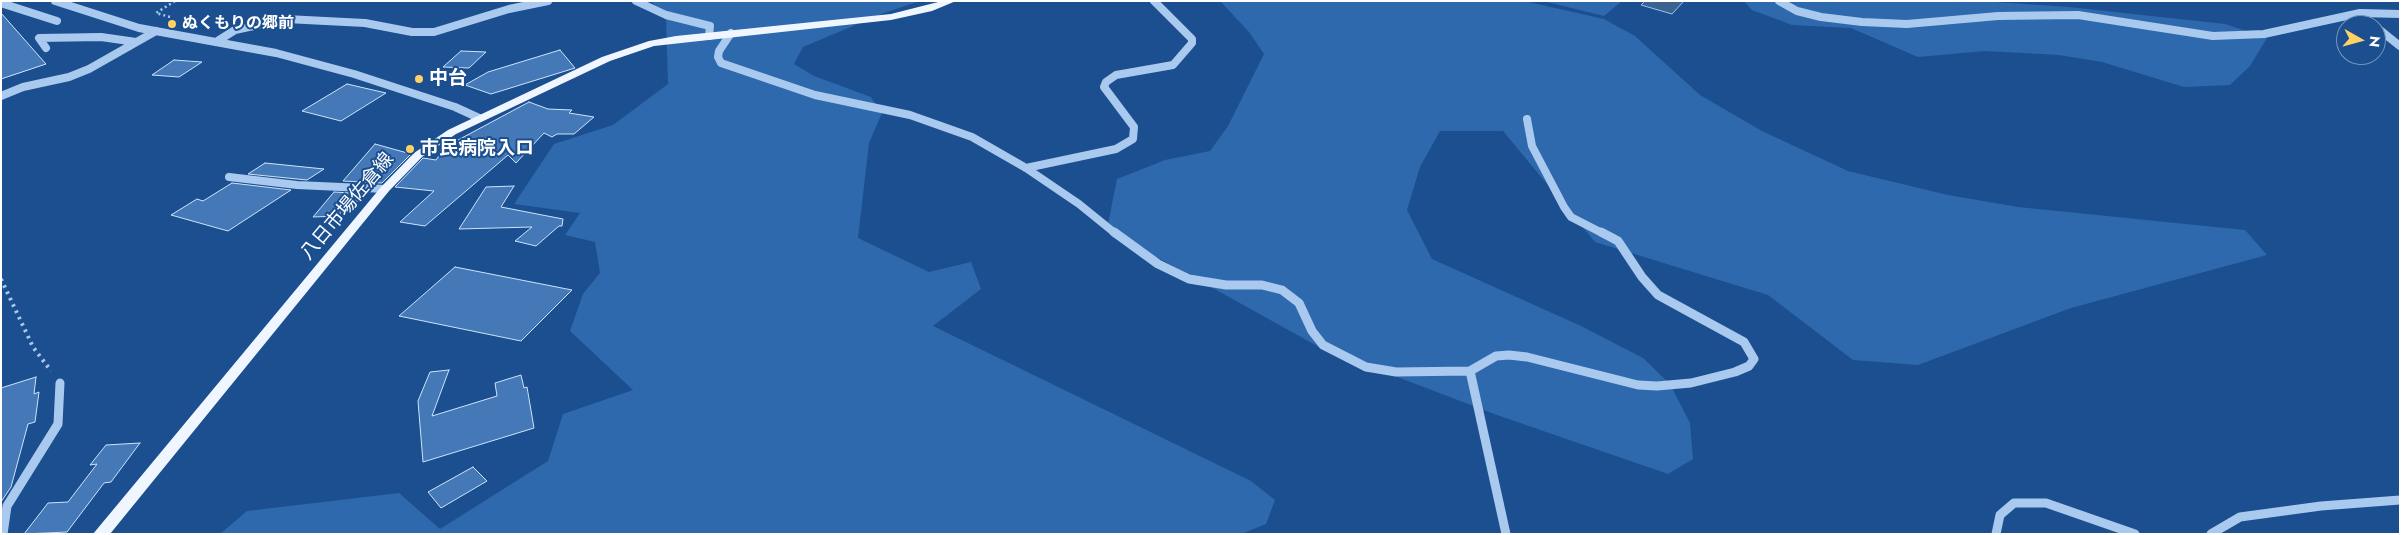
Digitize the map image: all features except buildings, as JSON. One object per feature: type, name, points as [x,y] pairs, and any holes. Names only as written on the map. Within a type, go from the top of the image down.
[{"type":"main road","name":"八日市場佐倉線","points":[[101,534],[385,189],[402,170],[430,146],[479,118],[631,50],[676,39],[891,17],[921,11],[952,1]]},
{"type":"street","points":[[55,1],[105,18],[156,32],[276,54],[354,74],[455,107],[479,118]]},
{"type":"street","points":[[216,42],[235,30],[269,21],[286,19],[365,23],[412,32],[434,32],[509,8],[548,1]]},
{"type":"street","points":[[636,1],[666,15],[710,26],[709,36]]},
{"type":"street","points":[[1026,168],[1116,149],[1126,146],[1133,139],[1134,127],[1104,87],[1106,82],[1116,75],[1173,65],[1192,43],[1192,38],[1154,1]]},
{"type":"street","points":[[1779,1],[1797,11],[1821,18],[1862,22],[1907,24],[1998,16],[2078,15],[2212,36],[2264,34],[2360,13],[2400,14]]},
{"type":"street","points":[[1,3],[57,21]]},
{"type":"street","points":[[1,96],[23,87],[89,69],[156,32]]},
{"type":"street","points":[[730,33],[719,51],[718,57],[721,63],[815,94],[910,115],[947,126],[972,137],[1026,168],[1079,204],[1109,229],[1166,268],[1189,278],[1199,280],[1226,285],[1262,285],[1282,290],[1298,303],[1312,331],[1323,345],[1341,356],[1366,367],[1396,372],[1470,371],[1496,356],[1518,356],[1638,385],[1657,386],[1691,383],[1735,372],[1749,366],[1754,360],[1744,342],[1658,296],[1642,277],[1618,242],[1571,216],[1564,207],[1532,146],[1527,119]]},
{"type":"street","points":[[2386,35],[2400,46]]},
{"type":"street","points":[[46,48],[39,38],[101,37],[136,42]]},
{"type":"street","points":[[229,177],[297,185],[385,189]]},
{"type":"street","points":[[1470,371],[1506,534]]},
{"type":"street","points":[[3,534],[7,506],[58,424],[60,384]]},
{"type":"street","points":[[2211,534],[2240,518],[2321,506],[2400,500]]},
{"type":"street","points":[[1996,534],[2000,515],[2014,503],[2046,503],[2135,534]]},
{"type":"path","points":[[173,17],[156,14],[175,1]]},
{"type":"path","points":[[1,279],[33,347],[60,384]]},
{"type":"shaded area","points":[[651,1],[920,1],[884,13],[803,47],[794,64],[814,76],[871,97],[882,113],[869,143],[858,238],[929,272],[971,262],[981,289],[933,326],[1251,481],[1275,500],[1266,524],[1241,534],[220,534],[247,511],[399,493],[440,529],[548,461],[563,414],[633,390],[570,331],[583,294],[600,273],[595,242],[565,235],[580,213],[514,204],[554,144],[613,125],[668,84],[666,19]]},
{"type":"shaded area","points":[[1220,1],[1524,1],[1604,19],[1635,36],[1700,95],[1762,131],[1848,171],[1948,195],[2018,207],[2245,230],[2267,255],[2071,308],[1918,365],[1853,360],[1768,295],[1595,242],[1503,131],[1440,131],[1420,167],[1407,210],[1432,259],[1581,326],[1643,358],[1670,384],[1690,423],[1693,459],[1668,474],[1497,415],[1319,347],[1164,261],[1122,242],[1108,224],[1117,179],[1165,160],[1210,151],[1228,126],[1264,54],[1249,32]]},
{"type":"shaded area","points":[[1543,1],[1622,1],[1604,16]]},
{"type":"shaded area","points":[[1645,1],[1684,1],[1672,14],[1641,5]]},
{"type":"shaded area","points":[[1744,1],[1980,1],[2069,7],[2225,24],[2267,38],[2250,66],[2230,85],[2184,87],[2102,62],[2059,55],[1985,51],[1918,57],[1851,28],[1792,25],[1752,10]]},
{"type":"place","name":"ぬくもりの郷前","points":[[172,24]]},
{"type":"place","name":"中台","points":[[419,79]]},
{"type":"place","name":"市民病院入ロ","points":[[410,149]]}]
